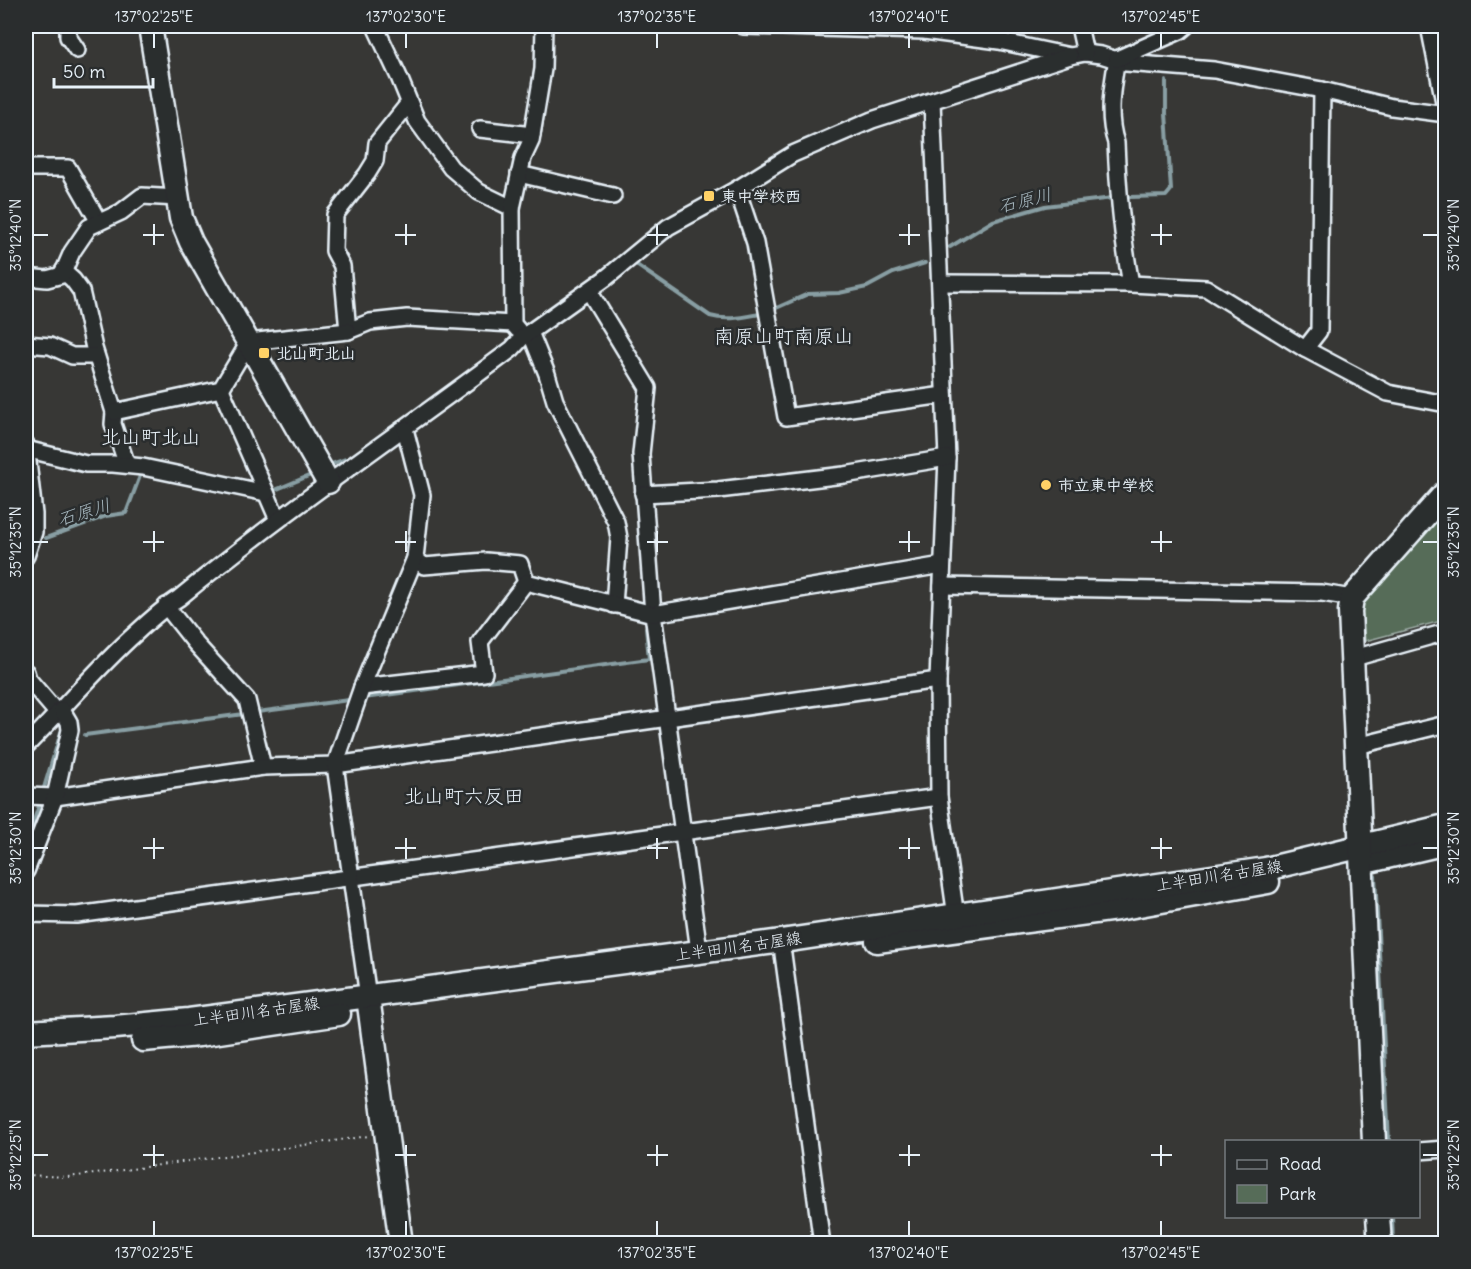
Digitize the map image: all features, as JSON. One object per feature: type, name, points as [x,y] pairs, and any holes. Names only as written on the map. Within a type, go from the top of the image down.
[{"type":"main road","points":[[150,26],[181,218],[190,242],[328,482]]},
{"type":"main road","points":[[1374,1140],[1354,658],[1350,611],[1352,598],[1446,492]]},
{"type":"main road","name":"上半田川名古屋線","points":[[1361,855],[1446,826]]},
{"type":"main road","name":"上半田川名古屋線","points":[[26,1032],[189,1020],[302,1004],[368,1003],[783,954],[1266,869],[1446,843]]},
{"type":"main road","name":"上半田川名古屋線","points":[[26,1047],[111,1043],[199,1035],[368,1003],[699,951],[956,922]]},
{"type":"main road","points":[[368,1003],[401,1244]]},
{"type":"main road","points":[[1378,1218],[1380,1244]]},
{"type":"street","points":[[68,26],[68,37],[77,50]]},
{"type":"street","points":[[375,26],[417,121],[451,168],[479,192],[512,208]]},
{"type":"street","points":[[513,324],[512,208],[519,174],[532,135],[543,69],[544,26]]},
{"type":"street","points":[[744,26],[924,30],[1077,55],[1101,55],[1126,63],[1214,70],[1322,90],[1392,106],[1446,113],[1429,26]]},
{"type":"street","points":[[1077,55],[1078,26]]},
{"type":"street","points":[[1117,59],[1180,31],[1186,26]]},
{"type":"street","points":[[26,746],[112,655],[166,606],[328,482],[405,429],[512,349],[527,335],[589,291],[668,227],[793,154],[872,120],[1077,55]]},
{"type":"street","points":[[1117,59],[1111,89],[1119,204],[1131,284]]},
{"type":"street","points":[[1305,349],[1319,331],[1322,90]]},
{"type":"street","points":[[932,101],[946,458],[938,680],[939,796],[956,922]]},
{"type":"street","points":[[348,331],[342,267],[334,251],[335,215],[375,161],[377,143],[409,104]]},
{"type":"street","points":[[480,129],[532,135]]},
{"type":"street","points":[[26,168],[68,168],[99,222]]},
{"type":"street","points":[[519,174],[613,196]]},
{"type":"street","points":[[736,189],[755,243],[786,417],[944,395]]},
{"type":"street","points":[[26,276],[47,279],[62,275],[72,252],[89,227],[121,212],[142,196],[178,198]]},
{"type":"street","points":[[63,271],[81,291],[96,356],[114,412],[113,424],[127,465]]},
{"type":"street","points":[[940,283],[1131,284],[1206,288],[1305,349],[1388,393],[1446,404]]},
{"type":"street","points":[[589,291],[648,388],[641,454],[653,614],[681,833],[699,951]]},
{"type":"street","points":[[114,412],[221,389],[249,342],[348,331],[370,322],[407,318],[513,324],[527,335],[547,374],[555,402],[616,522],[619,538],[614,604]]},
{"type":"street","points":[[26,344],[50,346],[72,356],[96,356]]},
{"type":"street","points":[[221,389],[278,520]]},
{"type":"street","points":[[368,1003],[335,765],[362,687],[415,558],[422,495],[405,429]]},
{"type":"street","points":[[26,444],[34,514],[34,532],[26,556]]},
{"type":"street","points":[[26,449],[86,464],[143,467],[266,493]]},
{"type":"street","points":[[643,495],[718,490],[844,475],[946,458]]},
{"type":"street","points":[[415,558],[424,566],[486,561],[520,564],[526,582]]},
{"type":"street","points":[[526,582],[653,614],[942,565]]},
{"type":"street","points":[[362,687],[484,673],[480,642],[526,582]]},
{"type":"street","points":[[942,586],[1322,594],[1352,598]]},
{"type":"street","points":[[166,606],[196,644],[247,700],[262,767]]},
{"type":"street","points":[[1354,658],[1446,632]]},
{"type":"street","points":[[26,672],[28,679],[69,722],[70,730],[56,797],[26,871]]},
{"type":"street","points":[[26,796],[56,797],[262,767],[335,765],[938,680]]},
{"type":"street","points":[[1357,746],[1446,724]]},
{"type":"street","points":[[26,914],[77,915],[351,879],[939,796]]},
{"type":"street","points":[[783,954],[822,1244]]},
{"type":"street","points":[[1420,1151],[1446,1149]]},
{"type":"path","points":[[26,1175],[67,1177],[95,1174],[387,1134]]},
{"type":"green space","points":[[1445,507],[1445,620],[1365,641],[1362,609],[1368,593]]},
{"type":"waterway","name":"石原川","points":[[1130,197],[1166,196],[1171,190],[1166,81]]},
{"type":"waterway","name":"石原川","points":[[950,247],[993,221],[1045,206],[1113,198]]},
{"type":"waterway","name":"石原川","points":[[774,309],[808,294],[839,293],[867,287],[893,273],[925,263]]},
{"type":"waterway","name":"石原川","points":[[638,266],[710,316],[729,318],[760,314]]},
{"type":"waterway","name":"石原川","points":[[332,464],[346,459]]},
{"type":"waterway","name":"石原川","points":[[275,490],[311,475]]},
{"type":"waterway","name":"石原川","points":[[46,538],[106,516],[126,513],[140,476]]},
{"type":"waterway","points":[[364,698],[649,659],[646,628]]},
{"type":"waterway","points":[[257,712],[349,700]]},
{"type":"waterway","points":[[85,735],[244,714]]},
{"type":"waterway","points":[[43,791],[61,732]]},
{"type":"waterway","points":[[26,842],[39,806]]},
{"type":"waterway","points":[[1375,876],[1389,1140]]},
{"type":"waterway","points":[[1392,1218],[1393,1244]]},
{"type":"place","name":"東中学校西","points":[[709,196]]},
{"type":"place","name":"北山町北山","points":[[264,353]]},
{"type":"place","name":"市立東中学校","points":[[1046,485]]},
{"type":"district","name":"南原山町南原山","points":[[784,335]]},
{"type":"district","name":"北山町北山","points":[[151,436]]},
{"type":"district","name":"北山町六反田","points":[[464,795]]}]
